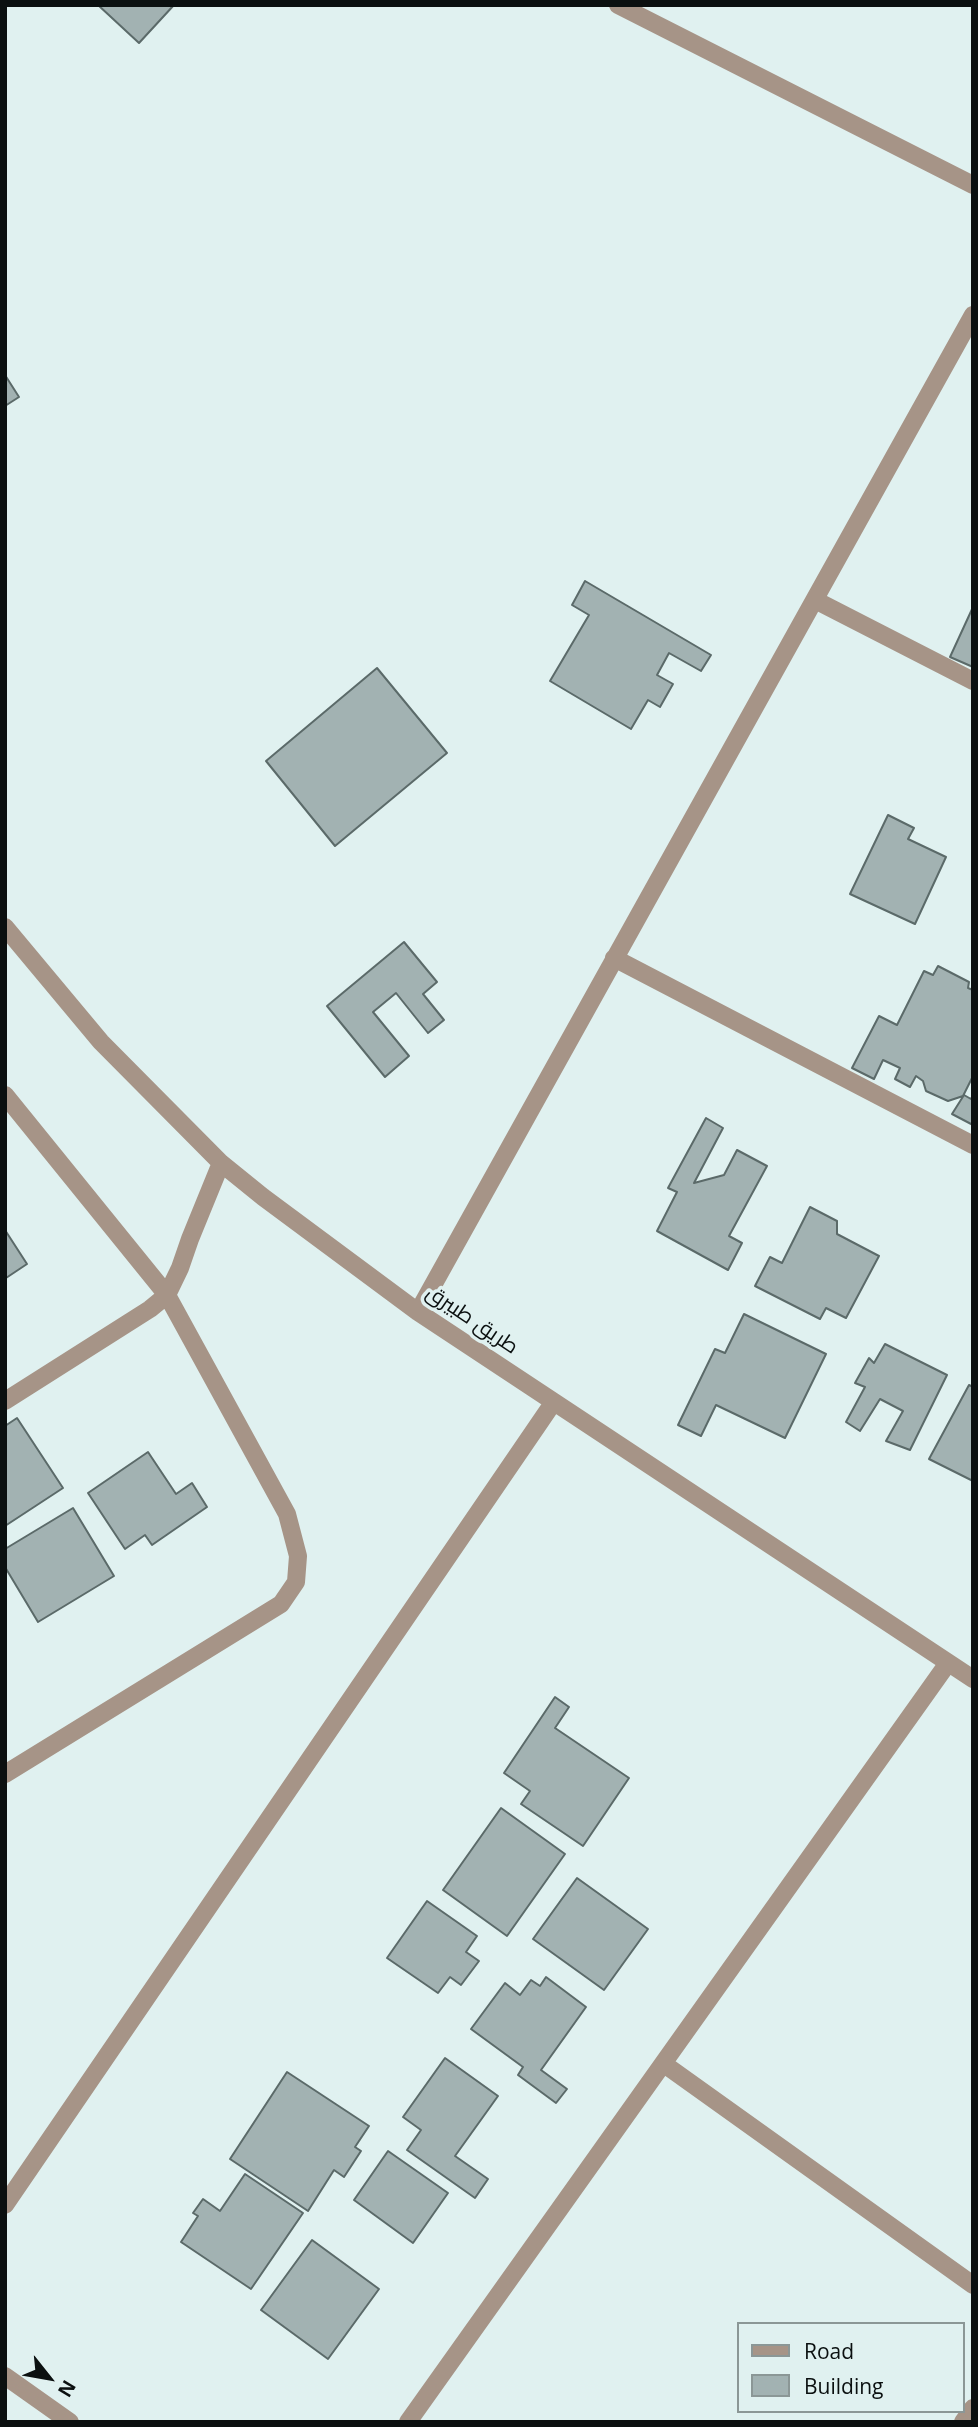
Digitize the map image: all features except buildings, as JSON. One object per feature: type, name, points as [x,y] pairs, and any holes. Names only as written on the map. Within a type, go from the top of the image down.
[{"type":"street","points":[[618,5],[973,185]]},
{"type":"street","points":[[418,1312],[973,315]]},
{"type":"street","points":[[815,600],[973,681]]},
{"type":"street","name":"طريق طبيرق","points":[[5,927],[101,1042],[221,1163],[263,1197],[418,1312],[973,1679]]},
{"type":"street","points":[[614,958],[973,1145]]},
{"type":"street","points":[[5,1095],[167,1295],[287,1514],[298,1556],[296,1582],[281,1604],[5,1774]]},
{"type":"street","points":[[5,1401],[150,1309],[167,1295],[221,1163]]},
{"type":"street","points":[[5,2205],[553,1403]]},
{"type":"street","points":[[408,2422],[948,1663]]},
{"type":"street","points":[[664,2064],[973,2286]]},
{"type":"street","points":[[5,2376],[70,2422]]},
{"type":"street","points":[[963,2422],[973,2408]]}]
